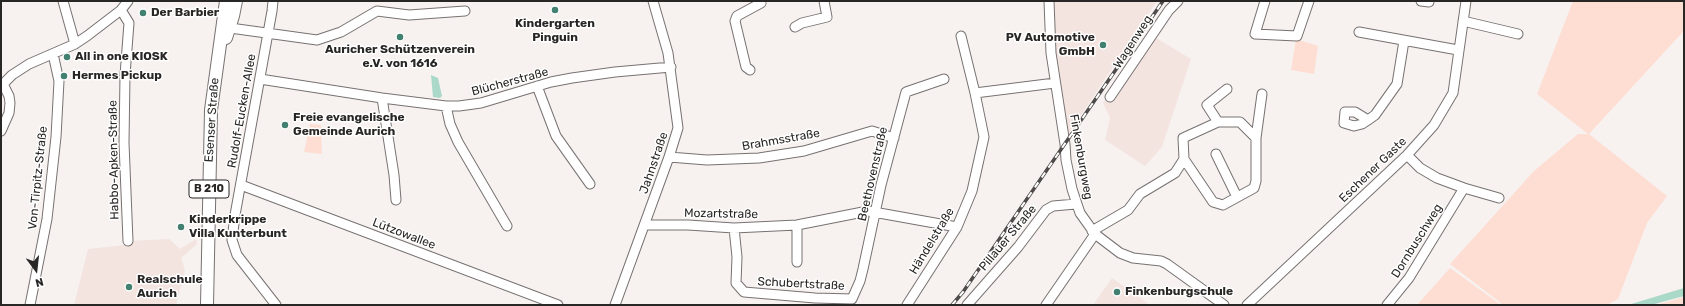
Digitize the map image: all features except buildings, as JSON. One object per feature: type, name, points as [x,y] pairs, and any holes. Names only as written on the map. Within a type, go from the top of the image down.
[{"type":"main road","name":"Esenser Straße","points":[[226,1],[226,28]]},
{"type":"main road","name":"Esenser Straße","points":[[207,305],[209,137],[211,110],[218,56],[236,1]]},
{"type":"street","points":[[63,1],[75,44]]},
{"type":"street","points":[[1,131],[10,113],[9,96],[2,85],[12,75],[29,64],[75,44],[107,22],[121,10],[128,1]]},
{"type":"street","name":"Rudolf-Eucken-Allee","points":[[272,1],[268,34],[232,240],[234,250],[276,305]]},
{"type":"street","name":"Jahnstraße","points":[[615,305],[645,225],[678,128],[671,67],[664,35],[653,1]]},
{"type":"street","points":[[750,70],[746,67],[735,21],[737,16],[761,3],[760,1]]},
{"type":"street","points":[[795,28],[802,23],[826,17],[824,1]]},
{"type":"street","name":"Finkenburgweg","points":[[1049,1],[1051,53],[1065,144],[1066,160],[1072,189],[1080,213],[1094,232],[1127,257],[1161,261],[1224,305]]},
{"type":"street","name":"Wagenweg","points":[[1110,97],[1169,10],[1178,1]]},
{"type":"street","points":[[1265,1],[1254,34],[1297,36],[1309,1]]},
{"type":"street","points":[[1420,1],[1430,1]]},
{"type":"street","name":"Eschener Gaste","points":[[1247,305],[1408,155],[1434,125],[1453,93],[1466,1]]},
{"type":"street","name":"Habbo-Apken-Straße","points":[[121,10],[129,23],[125,75],[124,144],[128,241]]},
{"type":"street","points":[[226,28],[317,40],[342,32],[377,12],[409,15],[465,11]]},
{"type":"street","points":[[1463,21],[1518,34]]},
{"type":"street","points":[[1359,32],[1458,50]]},
{"type":"street","name":"Händelstraße","points":[[907,305],[957,227],[972,191],[984,137],[961,36]]},
{"type":"street","points":[[1368,120],[1375,115],[1397,84],[1404,41]]},
{"type":"street","name":"Von-Tirpitz-Straße","points":[[30,305],[47,219],[56,137],[59,82],[53,54]]},
{"type":"street","name":"Blücherstraße","points":[[260,79],[382,98],[446,106],[481,103],[537,86],[572,78],[615,72],[671,67]]},
{"type":"street","name":"Beethovenstraße","points":[[852,299],[860,281],[906,92],[944,79]]},
{"type":"street","points":[[975,93],[1055,82]]},
{"type":"street","points":[[537,86],[556,136],[590,184]]},
{"type":"street","points":[[1218,122],[1207,105],[1227,89]]},
{"type":"street","points":[[1256,138],[1240,122],[1218,122],[1183,138],[1184,159],[1213,202],[1223,205],[1254,188],[1256,181],[1256,138],[1262,94]]},
{"type":"street","points":[[382,98],[394,175],[396,200]]},
{"type":"street","points":[[446,106],[450,124],[458,142],[507,226]]},
{"type":"street","name":"Brahmsstraße","points":[[669,157],[707,160],[759,158],[804,150],[872,131],[894,138]]},
{"type":"street","points":[[1216,154],[1238,197]]},
{"type":"street","points":[[1408,155],[1420,168],[1437,178],[1498,198]]},
{"type":"street","points":[[1046,305],[1094,232],[1128,210],[1140,194],[1175,173],[1184,159]]},
{"type":"street","name":"Lützowallee","points":[[241,185],[558,305]]},
{"type":"street","name":"Dornbuschweg","points":[[1387,305],[1409,278],[1464,188]]},
{"type":"street","name":"Pillauer Straße","points":[[967,305],[1018,247],[1046,210],[1053,206],[1076,204]]},
{"type":"street","name":"Mozartstraße","points":[[645,225],[688,225],[734,228],[797,225],[868,212],[876,212],[957,227]]},
{"type":"street","points":[[797,225],[797,262]]},
{"type":"street","name":"Schubertstraße","points":[[734,228],[737,257],[736,283],[744,292],[814,298],[852,299]]},
{"type":"shaded area","points":[[1053,1],[1157,1],[1067,136],[1054,55]]},
{"type":"shaded area","points":[[1573,1],[1684,1],[1684,28],[1682,33],[1589,134],[1667,196],[1647,223],[1618,299],[1607,305],[1417,305],[1450,268],[1500,304],[1501,303],[1450,264],[1534,171],[1578,134],[1588,134],[1537,94]]},
{"type":"shaded area","points":[[1153,36],[1191,59],[1162,147],[1145,166],[1105,140],[1110,118],[1103,103]]},
{"type":"shaded area","points":[[1296,39],[1318,46],[1314,74],[1291,70]]},
{"type":"shaded area","points":[[431,75],[438,78],[442,96],[440,98],[433,97]]},
{"type":"shaded area","points":[[310,124],[321,125],[322,154],[304,152]]},
{"type":"shaded area","name":"Realschule Aurich","points":[[169,239],[180,249],[196,239],[197,244],[181,258],[185,270],[176,305],[74,305],[88,249],[124,245],[130,241]]},
{"type":"shaded area","name":"Finkenburgschule","points":[[1112,278],[1150,305],[1093,305]]},
{"type":"shaded area","points":[[1684,288],[1684,296],[1651,305],[1628,305]]},
{"type":"shaded area","points":[[1684,297],[1684,305],[1656,305]]},
{"type":"railway","points":[[952,305],[963,292],[1163,1]]},
{"type":"place","name":"Kindergarten Pinguin","points":[[555,10]]},
{"type":"place","name":"Der Barbier","points":[[143,13]]},
{"type":"place","name":"Auricher Schützenverein e.V. von 1616","points":[[400,37]]},
{"type":"place","name":"PV Automotive GmbH","points":[[1103,45]]},
{"type":"place","name":"All in one KIOSK","points":[[67,57]]},
{"type":"place","name":"Hermes Pickup","points":[[64,76]]},
{"type":"place","name":"Freie evangelische Gemeinde Aurich","points":[[285,125]]},
{"type":"place","name":"Kinderkrippe Villa Kunterbunt","points":[[181,227]]},
{"type":"place","name":"Realschule Aurich","points":[[129,287]]},
{"type":"place","name":"Finkenburgschule","points":[[1117,292]]}]
